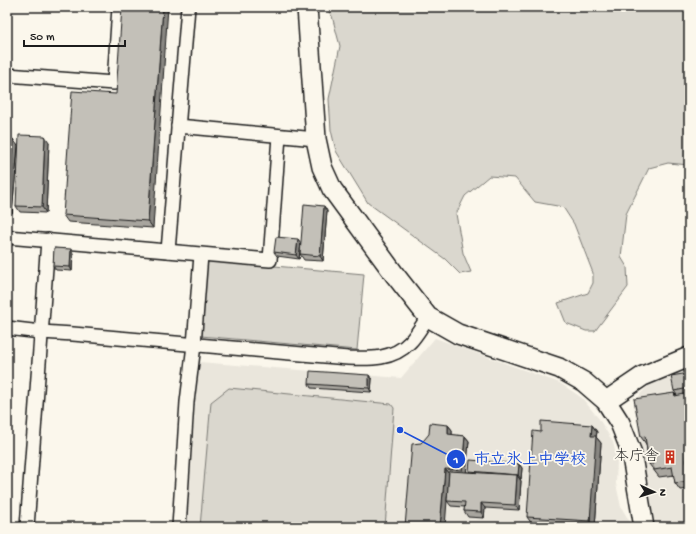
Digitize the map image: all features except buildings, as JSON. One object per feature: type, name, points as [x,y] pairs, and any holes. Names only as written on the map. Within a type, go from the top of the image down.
[{"type":"street","points":[[7,75],[114,84],[119,7]]},
{"type":"street","points":[[168,251],[188,7]]},
{"type":"street","points":[[307,7],[316,139],[322,167],[332,189],[428,317],[458,334],[559,368],[584,382],[606,401],[620,423],[631,451],[644,527]]},
{"type":"street","points":[[178,126],[316,139]]},
{"type":"street","points":[[7,237],[270,260],[279,136]]},
{"type":"street","points":[[27,527],[48,240]]},
{"type":"street","points":[[179,527],[187,402],[194,345],[201,254]]},
{"type":"street","points":[[7,328],[372,359],[392,355],[410,343],[428,317]]},
{"type":"street","points":[[606,401],[643,376],[689,357]]},
{"type":"shaded area","points":[[325,7],[689,7],[689,165],[668,163],[649,168],[626,214],[621,257],[627,267],[628,287],[595,331],[586,331],[566,323],[558,303],[588,293],[593,283],[593,273],[574,224],[563,207],[535,202],[515,178],[489,176],[465,196],[456,214],[463,253],[471,272],[460,274],[445,259],[368,203],[336,151],[331,130],[329,99],[340,46],[332,16]]},
{"type":"shaded area","points":[[207,260],[364,274],[357,350],[201,336]]},
{"type":"shaded area","points":[[435,338],[560,383],[582,398],[599,419],[613,442],[617,460],[616,484],[621,507],[633,527],[185,527],[199,362],[401,378]]},
{"type":"shaded area","points":[[689,369],[689,527],[655,527],[634,406],[641,393],[652,383]]},
{"type":"shaded area","points":[[229,388],[391,404],[394,408],[385,527],[200,527],[211,402]]},
{"type":"place","name":"市立氷上中学校","points":[[400,430]]},
{"type":"place","name":"本庁舎","points":[[670,457]]}]
